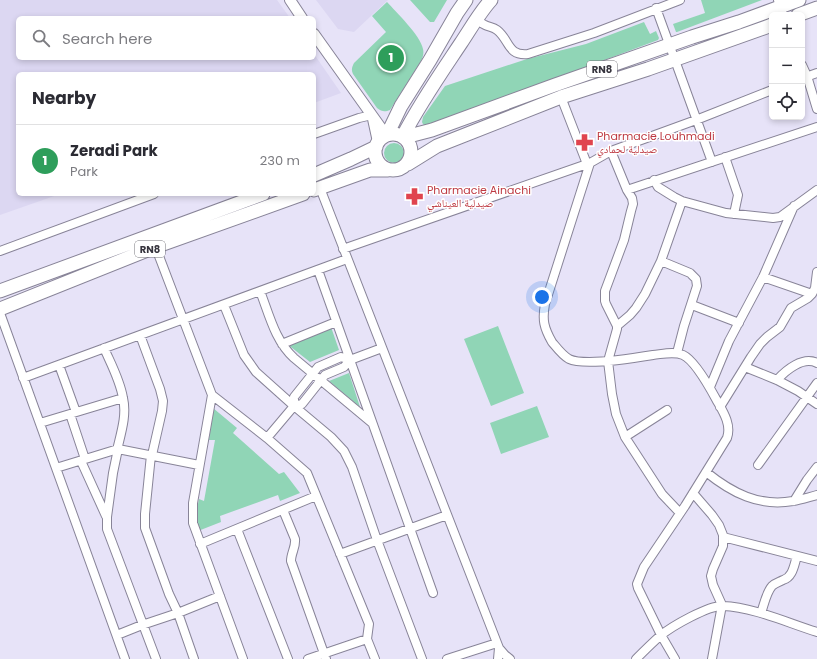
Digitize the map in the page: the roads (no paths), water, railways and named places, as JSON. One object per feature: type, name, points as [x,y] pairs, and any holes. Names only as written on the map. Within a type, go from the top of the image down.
[{"type":"main road","points":[[388,170],[378,163],[375,152],[401,106],[466,0]]},
{"type":"main road","points":[[408,164],[412,153],[409,142],[404,137],[415,113],[444,68],[492,0]]},
{"type":"main road","name":"RN8","points":[[316,174],[351,159],[381,140],[395,134],[404,137],[432,130],[555,85],[799,0]]},
{"type":"main road","points":[[805,12],[817,8]]},
{"type":"main road","name":"RN8","points":[[317,189],[370,170],[399,170],[438,146],[561,98],[769,26]]},
{"type":"main road","points":[[692,37],[697,50]]},
{"type":"main road","points":[[430,60],[444,68]]},
{"type":"main road","points":[[401,106],[415,113]]},
{"type":"main road","points":[[432,130],[438,146]]},
{"type":"main road","points":[[351,159],[356,175]]},
{"type":"main road","name":"RN8","points":[[0,309],[258,196]]},
{"type":"main road","name":"RN8","points":[[0,291],[297,196]]},
{"type":"street","points":[[290,0],[301,16]]},
{"type":"street","points":[[477,20],[497,30],[502,35],[508,46],[516,53],[522,55],[538,52],[594,33],[680,0]]},
{"type":"street","points":[[656,8],[712,162]]},
{"type":"street","points":[[316,37],[372,115],[381,140]]},
{"type":"street","points":[[805,77],[817,73]]},
{"type":"street","points":[[805,79],[817,109]]},
{"type":"street","points":[[343,249],[588,163],[611,151],[769,91]]},
{"type":"street","points":[[561,98],[588,163],[545,304],[543,318],[545,330],[561,354],[576,361],[608,361],[671,353],[677,353],[686,357],[693,363],[710,387],[729,428],[727,438],[644,567],[637,584],[661,635],[675,659]]},
{"type":"street","points":[[316,133],[372,115]]},
{"type":"street","points":[[627,190],[817,127]]},
{"type":"street","points":[[611,151],[627,190],[632,198],[631,211],[624,240],[605,291],[606,304],[617,326],[608,361],[612,394],[616,414],[625,437],[662,494],[680,513]]},
{"type":"street","points":[[725,157],[738,195],[734,214]]},
{"type":"street","points":[[654,180],[658,187],[682,201],[726,213],[773,218],[780,217],[817,190]]},
{"type":"street","points":[[317,189],[347,259],[498,645],[505,656],[510,659]]},
{"type":"street","points":[[0,251],[149,196]]},
{"type":"street","points":[[617,326],[630,315],[645,294],[661,261],[682,201]]},
{"type":"street","points":[[710,387],[729,341],[763,277],[794,206]]},
{"type":"street","points":[[153,241],[212,394],[267,438],[307,473],[369,624],[367,638],[375,659]]},
{"type":"street","points":[[23,378],[347,259]]},
{"type":"street","points":[[661,261],[690,273],[696,279],[698,286],[684,326],[677,353]]},
{"type":"street","points":[[318,270],[433,593]]},
{"type":"street","points":[[720,407],[760,344],[780,327],[791,308],[812,294],[815,288],[817,272]]},
{"type":"street","points":[[763,277],[812,294]]},
{"type":"street","points":[[260,291],[276,333],[288,353],[373,424]]},
{"type":"street","points":[[224,305],[237,338],[250,364],[259,376],[331,437],[344,451],[352,467],[377,540],[422,659]]},
{"type":"street","points":[[692,305],[739,323]]},
{"type":"street","points":[[0,313],[125,659]]},
{"type":"street","points":[[282,344],[336,322]]},
{"type":"street","points":[[140,335],[160,389],[162,401],[162,410],[152,455],[145,514],[145,528],[194,659]]},
{"type":"street","points":[[104,348],[117,379],[123,398],[124,409],[122,431],[113,473],[107,517],[107,529],[156,659]]},
{"type":"street","points":[[267,438],[294,406],[302,404],[325,375],[344,367],[350,360],[382,348]]},
{"type":"street","points":[[294,406],[294,397],[318,367],[341,357],[350,360]]},
{"type":"street","points":[[777,380],[790,368],[804,362],[809,360],[817,363]]},
{"type":"street","points":[[59,365],[73,413],[83,460],[107,517]]},
{"type":"street","points":[[745,367],[777,380],[798,391],[817,404]]},
{"type":"street","points":[[758,465],[817,383]]},
{"type":"street","points":[[212,394],[199,465],[193,523],[243,659]]},
{"type":"street","points":[[40,423],[123,398]]},
{"type":"street","points":[[625,437],[667,410]]},
{"type":"street","points":[[56,468],[117,450],[152,455],[199,465]]},
{"type":"street","points":[[794,501],[817,467]]},
{"type":"street","points":[[706,472],[717,482],[738,494],[755,500],[777,502],[794,501],[817,495]]},
{"type":"street","points":[[693,493],[719,525],[723,537],[723,546],[712,569],[711,576],[712,585],[722,605],[712,659]]},
{"type":"street","points":[[200,544],[316,496]]},
{"type":"street","points":[[283,510],[296,544],[291,561],[326,656]]},
{"type":"street","points":[[340,554],[447,515]]},
{"type":"street","points":[[237,529],[288,659]]},
{"type":"street","points":[[723,537],[817,561]]},
{"type":"street","points":[[760,613],[772,586],[777,582],[788,578],[792,573],[797,556]]},
{"type":"street","points":[[117,635],[220,596]]},
{"type":"street","points":[[636,659],[661,635],[689,618],[722,605],[743,608],[817,632]]},
{"type":"street","points":[[308,659],[326,656],[367,638]]},
{"type":"street","points":[[447,659],[498,645]]},
{"type":"street","points":[[498,645],[498,659]]},
{"type":"place","name":"Zeradi Park","points":[[391,58]]},
{"type":"place","name":"Pharmacie Louhmadi صيدلية لحمادي","points":[[584,142]]},
{"type":"place","name":"Pharmacie Ainachi صيدلية العيناشي","points":[[414,196]]}]
